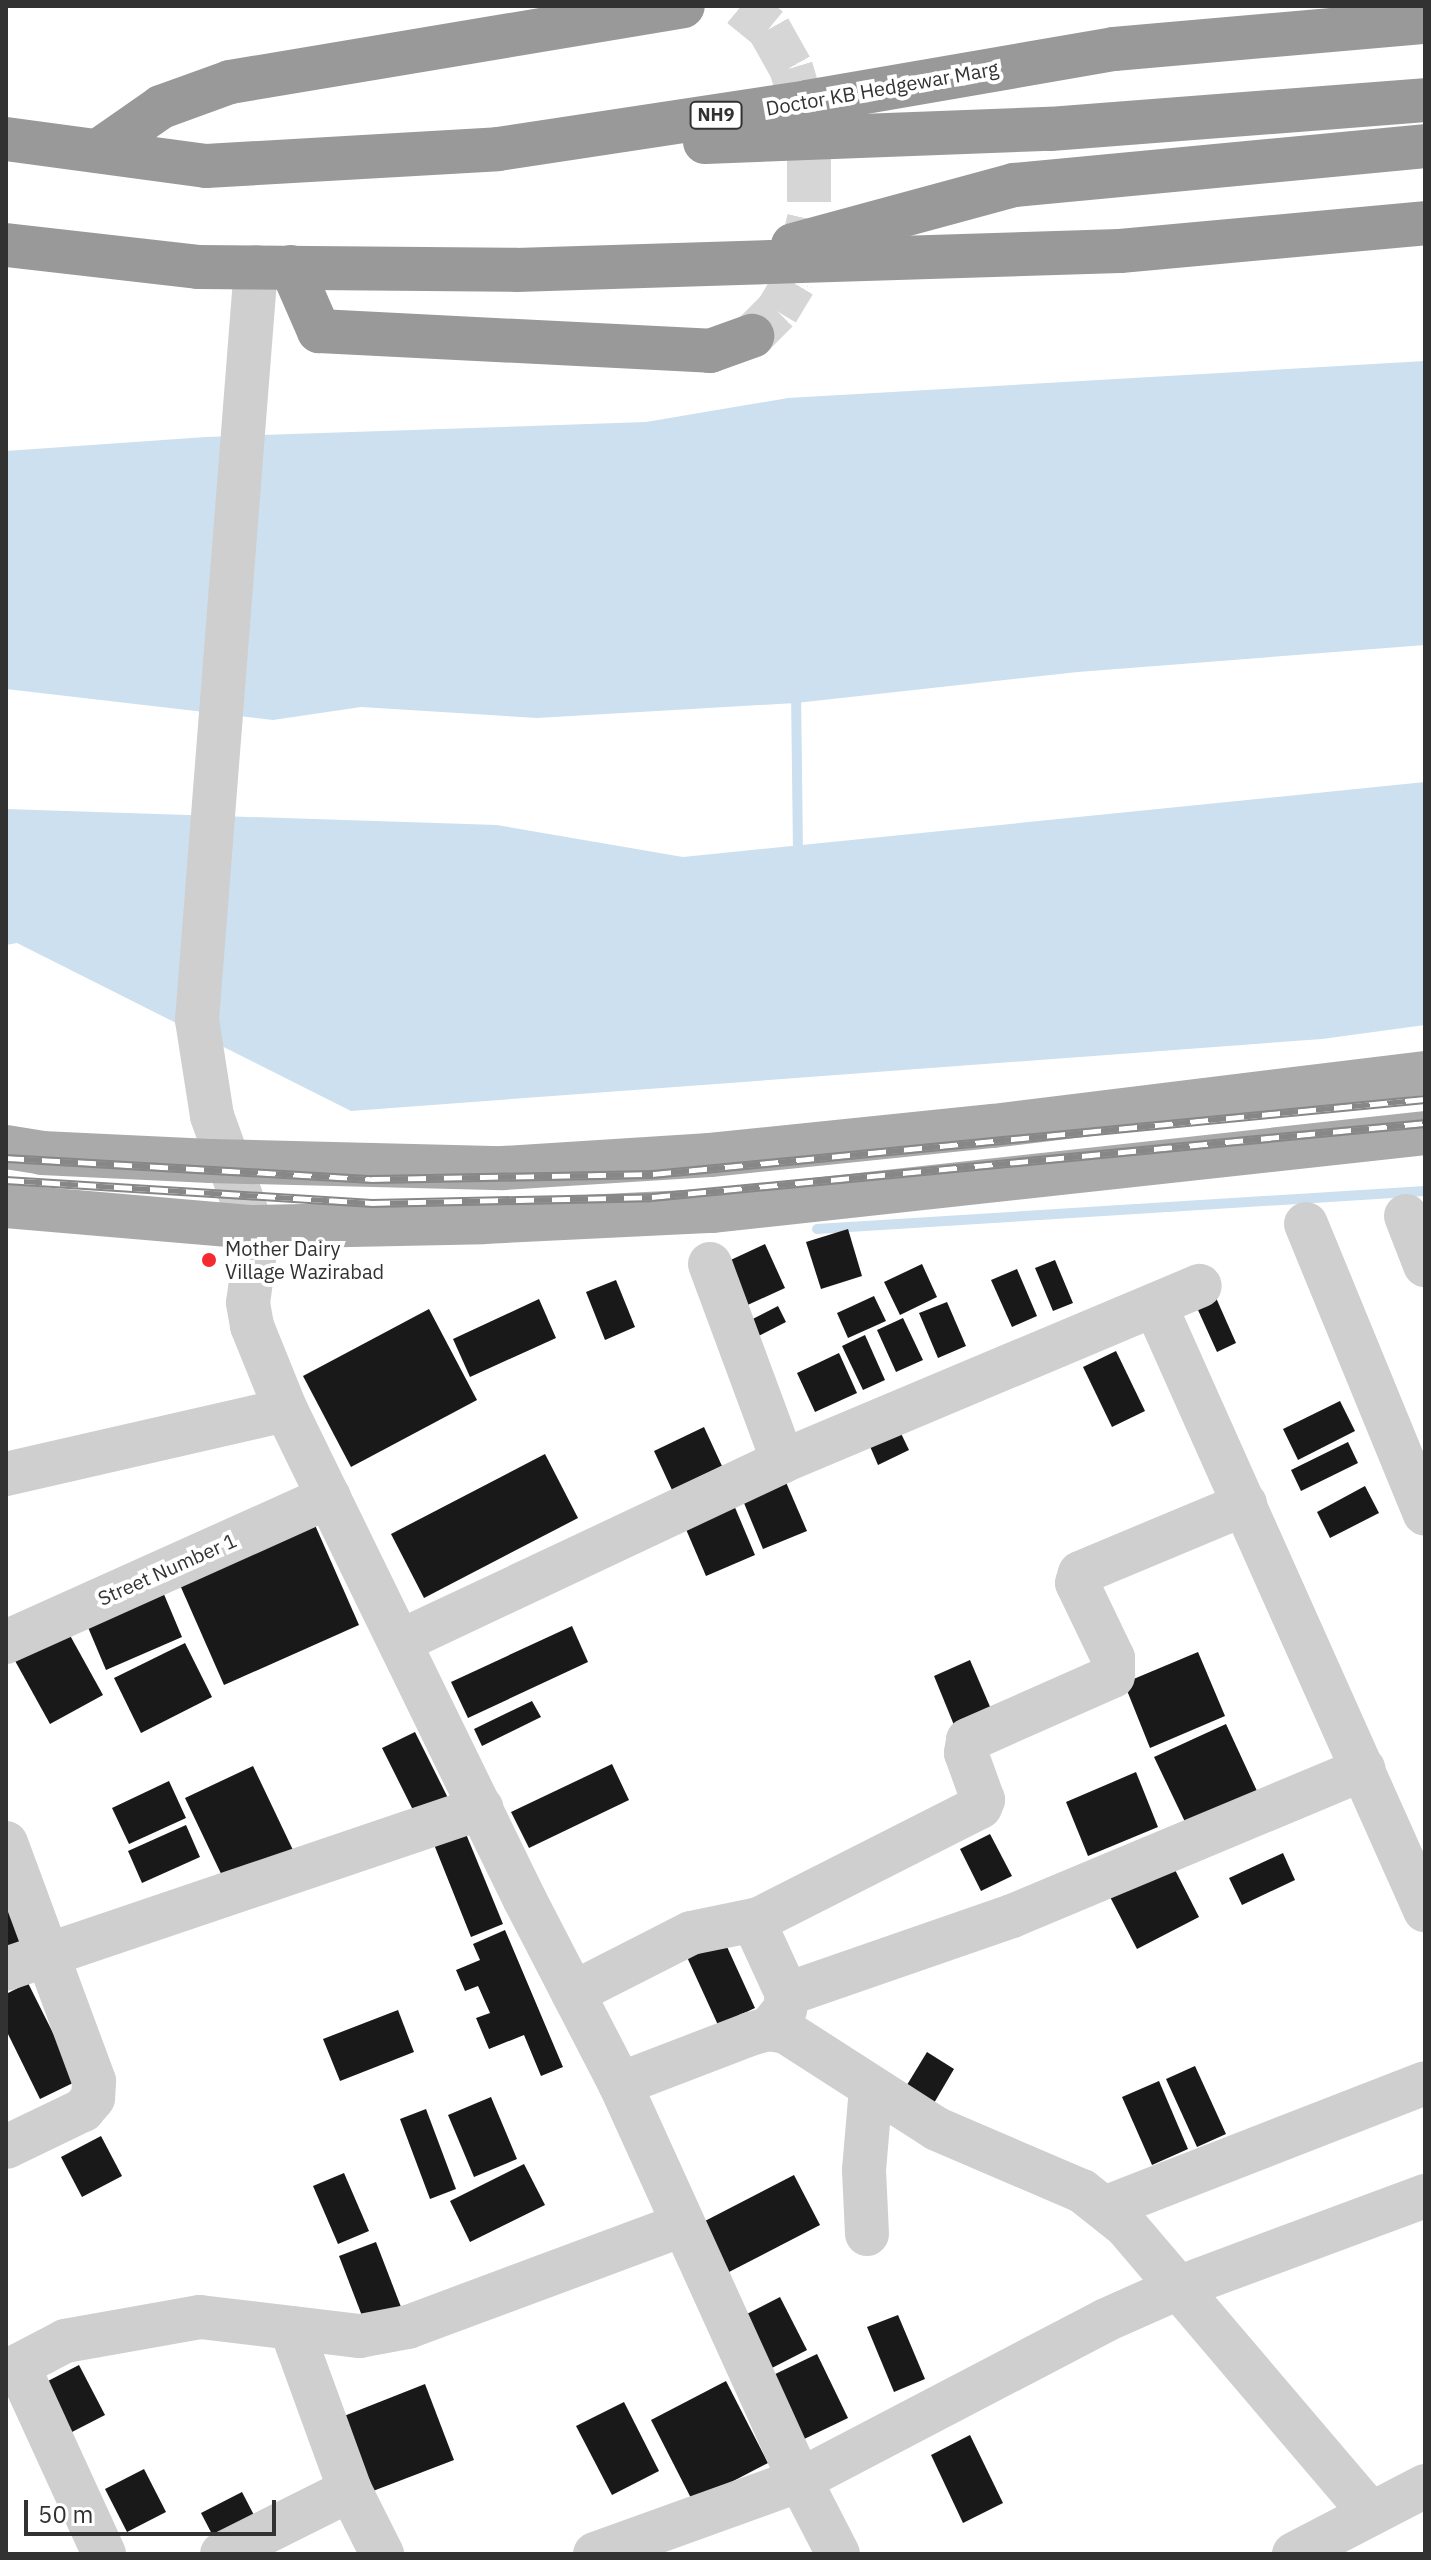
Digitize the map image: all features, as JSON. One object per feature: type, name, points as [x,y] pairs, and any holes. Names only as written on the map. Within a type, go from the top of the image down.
[{"type":"highway","points":[[98,151],[161,107],[230,82],[683,6]]},
{"type":"highway","name":"Doctor KB Hedgewar Marg","points":[[6,139],[206,166],[498,149],[807,102],[1114,49],[1425,22]]},
{"type":"highway","points":[[498,149],[1050,129],[1425,100]]},
{"type":"highway","points":[[727,263],[1014,185],[1425,146]]},
{"type":"highway","points":[[6,245],[198,267],[516,270],[1120,251],[1425,223]]},
{"type":"highway","points":[[274,267],[319,331],[710,351],[752,336]]},
{"type":"main road","points":[[6,1147],[42,1153],[227,1161],[503,1168],[710,1155],[993,1126],[1425,1073]]},
{"type":"main road","points":[[6,1206],[252,1227],[484,1222],[713,1211],[1425,1133]]},
{"type":"street","points":[[274,267],[248,368],[197,1020],[212,1116],[252,1227],[255,1252],[248,1303],[257,1340],[286,1410],[620,2084],[800,2480],[838,2554]]},
{"type":"street","points":[[1406,1216],[1425,1265]]},
{"type":"street","points":[[1306,1224],[1425,1514]]},
{"type":"street","points":[[710,1264],[783,1461]]},
{"type":"street","points":[[401,1641],[783,1461],[1200,1286]]},
{"type":"street","points":[[1155,1305],[1425,1910]]},
{"type":"street","points":[[6,1474],[286,1410]]},
{"type":"street","name":"Street Number 1","points":[[6,1642],[329,1497]]},
{"type":"street","points":[[573,1993],[691,1933],[759,1919],[980,1807],[983,1800],[966,1753],[968,1740],[1113,1676],[1113,1658],[1077,1583],[1080,1573],[1245,1504]]},
{"type":"street","points":[[620,2084],[778,2012],[1364,1769]]},
{"type":"street","points":[[26,1963],[481,1808]]},
{"type":"street","points":[[6,1843],[26,1963],[94,2081],[93,2098],[83,2110],[6,2147]]},
{"type":"street","points":[[759,1919],[758,1931],[786,2032],[937,2129],[1082,2191],[1107,2207],[1180,2287],[1371,2514]]},
{"type":"street","points":[[1107,2207],[1425,2083]]},
{"type":"street","points":[[867,2234],[864,2170],[871,2088]]},
{"type":"street","points":[[595,2554],[800,2480],[1106,2320],[1180,2287],[1419,2209]]},
{"type":"street","points":[[104,2554],[12,2369],[65,2341],[200,2317],[360,2336],[408,2327],[682,2225]]},
{"type":"street","points":[[291,2328],[350,2490],[382,2554]]},
{"type":"street","points":[[1294,2554],[1425,2486]]},
{"type":"street","points":[[222,2554],[350,2490]]},
{"type":"water","points":[[1425,361],[1425,645],[1078,672],[796,703],[537,718],[361,707],[273,720],[6,689],[6,451],[206,437],[646,422],[788,398]]},
{"type":"water","points":[[1425,782],[1425,1025],[1322,1039],[351,1111],[17,943],[6,945],[6,809],[497,825],[683,857]]},
{"type":"building","points":[[848,1229],[862,1276],[821,1289],[806,1242]]},
{"type":"building","points":[[765,1244],[785,1288],[741,1308],[722,1264]]},
{"type":"building","points":[[1055,1260],[1073,1303],[1053,1311],[1035,1268]]},
{"type":"building","points":[[922,1264],[937,1297],[900,1315],[884,1282]]},
{"type":"building","points":[[1017,1269],[1037,1316],[1012,1327],[991,1280]]},
{"type":"building","points":[[616,1280],[635,1327],[605,1340],[586,1292]]},
{"type":"building","points":[[1213,1291],[1236,1343],[1217,1352],[1193,1299]]},
{"type":"building","points":[[874,1296],[886,1321],[848,1338],[837,1313]]},
{"type":"building","points":[[539,1299],[556,1338],[470,1377],[453,1339]]},
{"type":"building","points":[[947,1302],[966,1346],[938,1358],[919,1313]]},
{"type":"building","points":[[778,1306],[786,1322],[743,1344],[735,1328]]},
{"type":"building","points":[[429,1309],[477,1400],[351,1467],[303,1376]]},
{"type":"building","points":[[903,1318],[923,1360],[896,1372],[877,1330]]},
{"type":"building","points":[[865,1335],[885,1380],[863,1390],[842,1346]]},
{"type":"building","points":[[1116,1351],[1145,1411],[1112,1427],[1083,1367]]},
{"type":"building","points":[[839,1353],[857,1393],[815,1412],[797,1373]]},
{"type":"building","points":[[1340,1401],[1355,1431],[1298,1460],[1283,1429]]},
{"type":"building","points":[[896,1423],[909,1450],[878,1465],[866,1437]]},
{"type":"building","points":[[704,1427],[722,1466],[672,1490],[654,1451]]},
{"type":"building","points":[[1348,1442],[1358,1463],[1301,1491],[1291,1470]]},
{"type":"building","points":[[545,1454],[578,1518],[424,1598],[391,1534]]},
{"type":"building","points":[[782,1473],[807,1531],[763,1549],[739,1491]]},
{"type":"building","points":[[1365,1486],[1379,1513],[1330,1538],[1317,1512]]},
{"type":"building","points":[[731,1498],[755,1555],[706,1576],[682,1520]]},
{"type":"building","points":[[315,1525],[359,1625],[224,1685],[180,1585]]},
{"type":"building","points":[[163,1592],[182,1637],[106,1670],[87,1625]]},
{"type":"building","points":[[572,1626],[588,1662],[468,1718],[451,1682]]},
{"type":"building","points":[[67,1630],[103,1695],[50,1724],[14,1659]]},
{"type":"building","points":[[185,1643],[212,1697],[141,1733],[114,1678]]},
{"type":"building","points":[[1198,1652],[1225,1716],[1150,1748],[1124,1683]]},
{"type":"building","points":[[970,1660],[991,1709],[954,1725],[934,1676]]},
{"type":"building","points":[[532,1701],[541,1717],[482,1746],[474,1729]]},
{"type":"building","points":[[1226,1724],[1257,1791],[1186,1824],[1154,1757]]},
{"type":"building","points":[[415,1732],[450,1802],[417,1818],[382,1748]]},
{"type":"building","points":[[612,1764],[629,1800],[529,1848],[511,1812]]},
{"type":"building","points":[[253,1766],[293,1850],[225,1882],[185,1798]]},
{"type":"building","points":[[1136,1772],[1158,1827],[1088,1856],[1066,1802]]},
{"type":"building","points":[[169,1781],[186,1818],[129,1844],[112,1808]]},
{"type":"building","points":[[186,1825],[200,1857],[142,1883],[128,1851]]},
{"type":"building","points":[[464,1829],[503,1924],[471,1937],[433,1842]]},
{"type":"building","points":[[990,1834],[1012,1876],[981,1891],[960,1849]]},
{"type":"building","points":[[1283,1853],[1295,1880],[1242,1905],[1229,1878]]},
{"type":"building","points":[[1171,1862],[1199,1917],[1137,1949],[1109,1895]]},
{"type":"building","points":[[6,1881],[31,1948],[6,1957]]},
{"type":"building","points":[[505,1930],[563,2067],[541,2076],[524,2035],[489,2049],[476,2018],[490,2013],[478,1986],[465,1991],[456,1970],[480,1960],[473,1944]]},
{"type":"building","points":[[723,1938],[755,2008],[718,2025],[686,1955]]},
{"type":"building","points":[[28,1983],[77,2081],[40,2099],[6,2030],[6,1994]]},
{"type":"building","points":[[398,2010],[414,2052],[340,2081],[323,2039]]},
{"type":"building","points":[[927,2052],[954,2069],[927,2115],[899,2098]]},
{"type":"building","points":[[1195,2066],[1226,2134],[1197,2147],[1166,2079]]},
{"type":"building","points":[[1159,2081],[1188,2149],[1152,2165],[1122,2097]]},
{"type":"building","points":[[491,2097],[517,2159],[474,2177],[448,2115]]},
{"type":"building","points":[[426,2109],[456,2189],[430,2199],[400,2119]]},
{"type":"building","points":[[101,2136],[122,2176],[82,2197],[61,2157]]},
{"type":"building","points":[[524,2164],[545,2205],[470,2242],[450,2201]]},
{"type":"building","points":[[344,2173],[369,2231],[338,2244],[313,2186]]},
{"type":"building","points":[[794,2175],[820,2225],[729,2272],[703,2222]]},
{"type":"building","points":[[376,2242],[401,2307],[364,2321],[339,2256]]},
{"type":"building","points":[[780,2297],[807,2350],[768,2370],[741,2317]]},
{"type":"building","points":[[898,2315],[925,2379],[894,2392],[867,2327]]},
{"type":"building","points":[[817,2354],[848,2418],[800,2441],[769,2377]]},
{"type":"building","points":[[79,2365],[105,2415],[72,2432],[46,2382]]},
{"type":"building","points":[[726,2381],[768,2463],[693,2502],[651,2420]]},
{"type":"building","points":[[425,2384],[454,2460],[373,2491],[344,2416]]},
{"type":"building","points":[[624,2402],[659,2471],[612,2495],[576,2426]]},
{"type":"building","points":[[970,2435],[1003,2503],[963,2523],[931,2455]]},
{"type":"building","points":[[144,2469],[166,2512],[127,2532],[105,2489]]},
{"type":"building","points":[[242,2492],[255,2517],[214,2538],[201,2513]]},
{"type":"waterway","points":[[796,690],[798,858]]},
{"type":"waterway","points":[[817,1229],[1425,1191]]},
{"type":"tunnel","points":[[741,6],[769,29],[791,68],[805,115],[809,158],[809,219],[794,283],[777,311],[752,336]]},
{"type":"railway","points":[[6,1158],[372,1179],[653,1174],[1425,1099]]},
{"type":"railway","points":[[6,1180],[372,1203],[652,1197],[1425,1123]]},
{"type":"place","name":"Mother Dairy Village Wazirabad","points":[[209,1260]]}]
